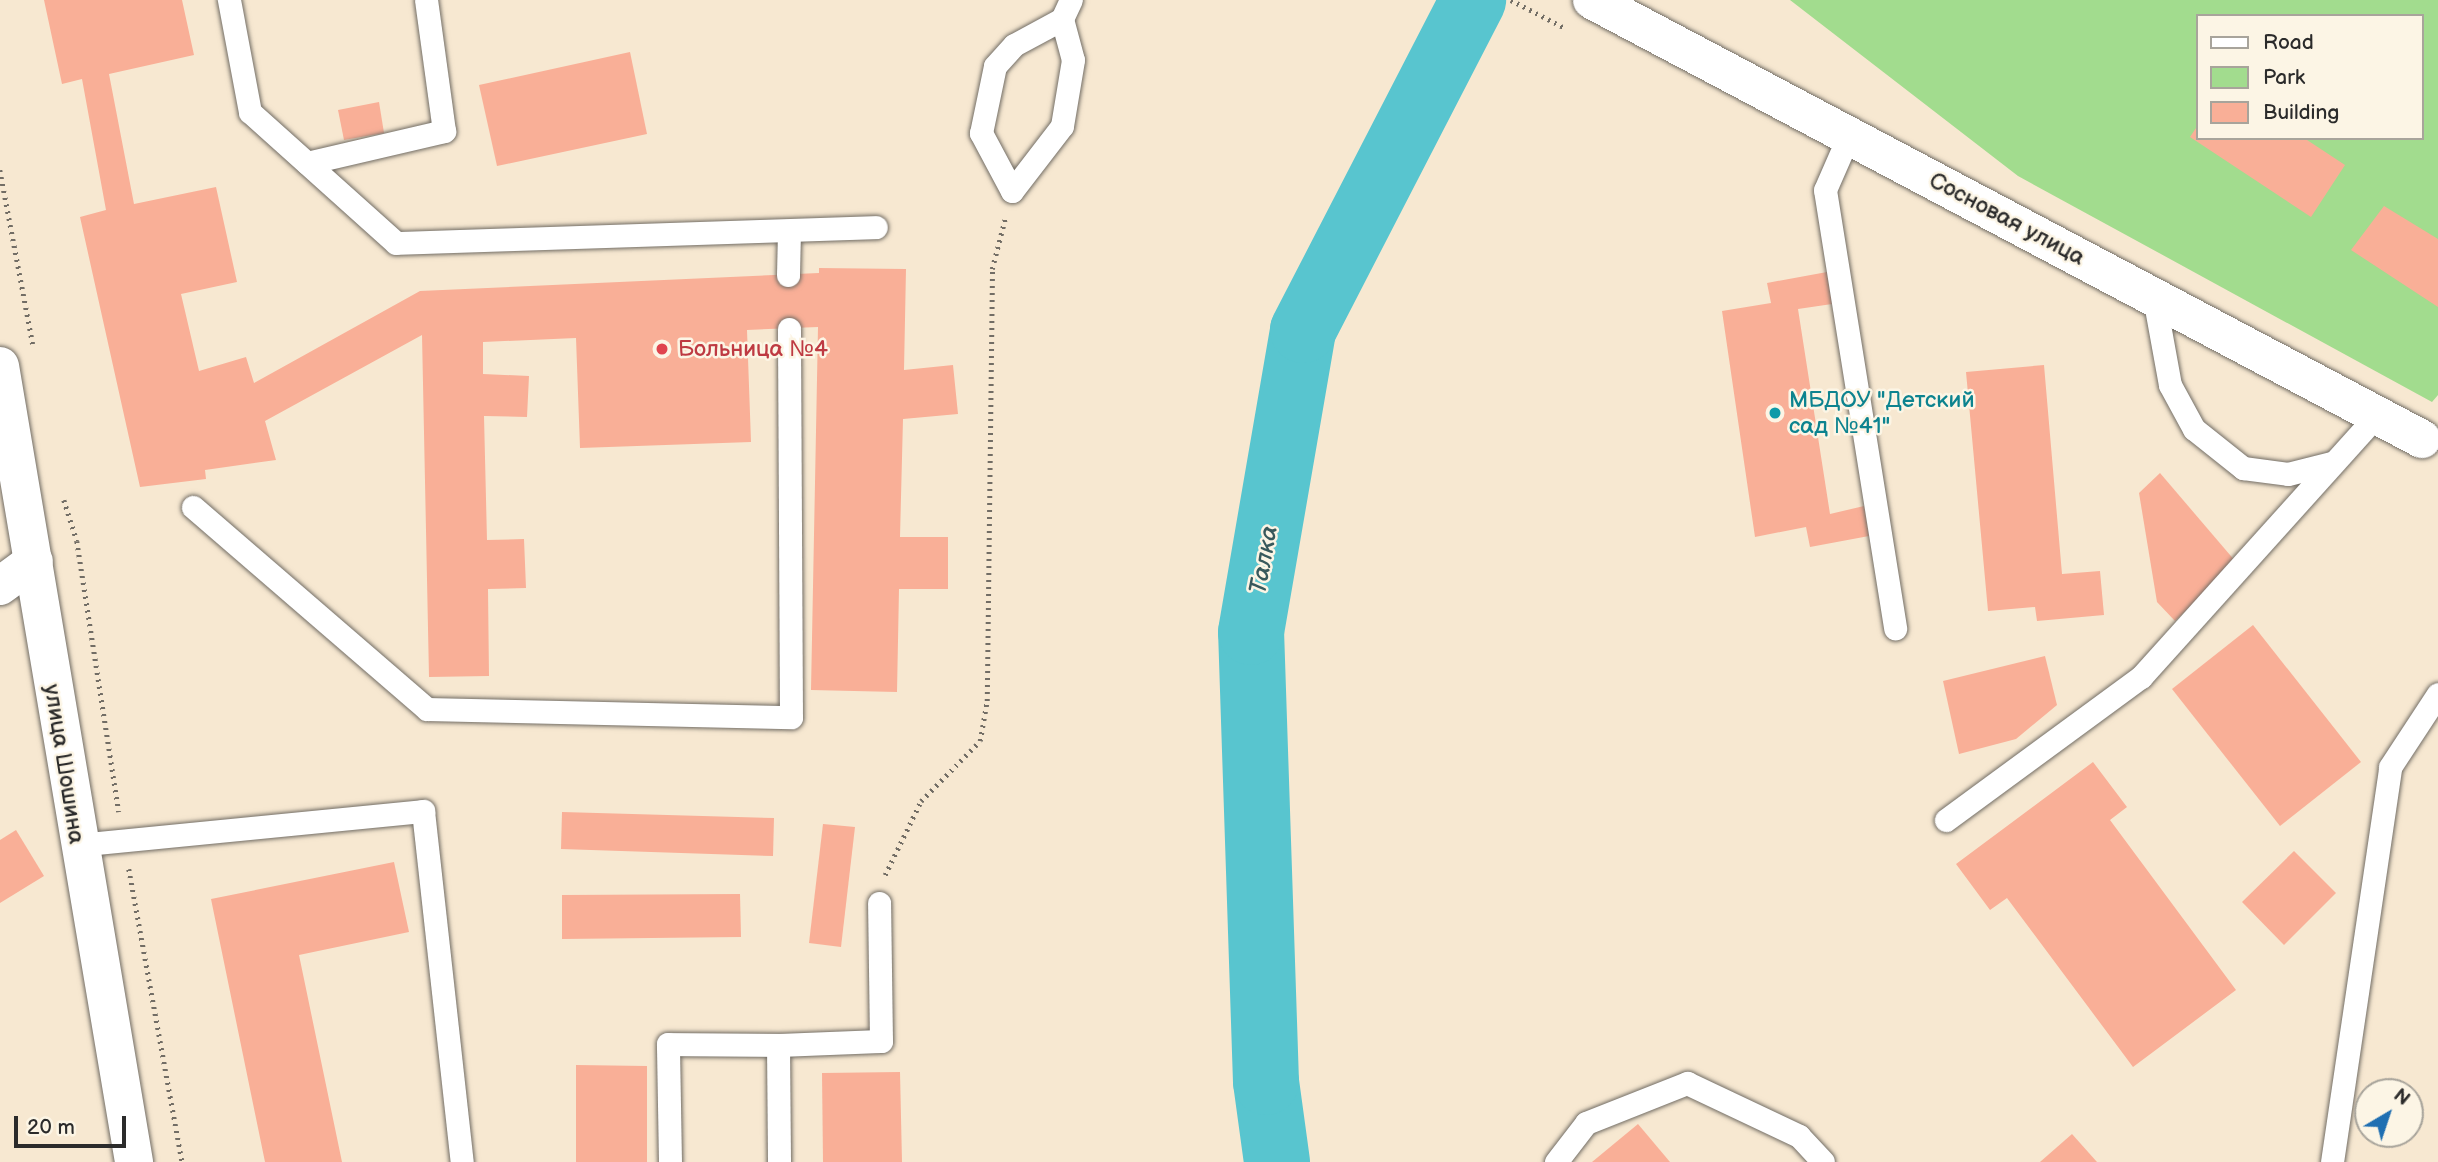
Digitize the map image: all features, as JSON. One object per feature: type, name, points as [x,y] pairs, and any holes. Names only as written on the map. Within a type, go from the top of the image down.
[{"type":"street","name":"Сосновая улица","points":[[1592,0],[2430,443]]},
{"type":"street","name":"улица Шошина","points":[[0,366],[34,561],[76,845],[134,1162]]},
{"type":"street","points":[[0,586],[34,561]]},
{"type":"lane","points":[[229,0],[250,111],[396,243],[876,227]]},
{"type":"lane","points":[[307,163],[444,131],[426,0]]},
{"type":"lane","points":[[1066,9],[1073,60],[1062,126],[1012,191],[982,133],[995,66],[1014,44],[1066,9]]},
{"type":"lane","points":[[1849,135],[1825,190],[1895,628]]},
{"type":"lane","points":[[788,275],[789,230]]},
{"type":"lane","points":[[2154,297],[2170,385],[2194,429],[2242,468],[2288,474],[2331,463]]},
{"type":"lane","points":[[192,507],[427,709],[791,717],[789,329]]},
{"type":"lane","points":[[1946,820],[2141,677],[2310,494],[2331,463],[2377,415]]},
{"type":"lane","points":[[2332,1162],[2390,767],[2438,694]]},
{"type":"lane","points":[[76,845],[123,838],[423,811],[462,1162]]},
{"type":"lane","points":[[670,1162],[668,1044],[778,1045],[881,1041],[879,904]]},
{"type":"lane","points":[[778,1045],[779,1162]]},
{"type":"lane","points":[[1556,1162],[1586,1123],[1687,1083],[1799,1136],[1823,1162]]},
{"type":"path","points":[[1511,0],[1556,24]]},
{"type":"path","points":[[0,170],[34,348]]},
{"type":"path","points":[[879,904],[889,860],[921,802],[981,741],[987,701],[992,269],[1012,191]]},
{"type":"path","points":[[60,485],[76,541],[123,838],[183,1162]]},
{"type":"green space","points":[[1790,0],[2438,0],[2438,395],[2432,402],[2018,176]]},
{"type":"building","name":"Больница №4","points":[[44,0],[182,0],[194,55],[109,74],[134,204],[216,187],[237,282],[181,294],[199,371],[246,357],[254,383],[420,291],[819,273],[819,268],[906,269],[904,370],[953,365],[958,414],[903,419],[900,537],[948,537],[948,589],[899,589],[897,692],[811,690],[818,327],[747,330],[751,442],[580,448],[576,338],[483,342],[483,374],[529,376],[527,417],[484,416],[487,540],[524,539],[526,588],[488,589],[489,676],[429,677],[422,335],[265,421],[276,460],[205,470],[206,479],[140,487],[80,217],[106,210],[82,79],[62,84]]},
{"type":"building","points":[[630,52],[647,134],[497,166],[479,85]]},
{"type":"building","points":[[379,102],[384,133],[344,140],[338,110]]},
{"type":"building","points":[[2196,128],[2196,140],[2307,140],[2345,165],[2311,217],[2190,137]]},
{"type":"building","points":[[2384,206],[2438,239],[2438,307],[2351,250]]},
{"type":"building","name":"МБДОУ \"Детский сад №41\"","points":[[1827,272],[1832,304],[1798,309],[1830,514],[1864,506],[1869,536],[1810,547],[1806,527],[1755,537],[1722,311],[1771,303],[1767,283]]},
{"type":"building","points":[[2044,365],[2062,574],[2100,571],[2104,615],[2037,621],[2035,607],[1988,611],[1966,372]]},
{"type":"building","points":[[2160,473],[2236,562],[2175,621],[2157,602],[2139,493]]},
{"type":"building","points":[[2253,625],[2361,762],[2280,826],[2172,689]]},
{"type":"building","points":[[2045,656],[2057,705],[2016,739],[1959,754],[1943,681]]},
{"type":"building","points":[[2093,762],[2127,807],[2110,820],[2236,990],[2133,1067],[2007,898],[1990,910],[1956,864]]},
{"type":"building","points":[[562,812],[774,818],[773,856],[561,849]]},
{"type":"building","points":[[823,824],[855,827],[841,947],[809,943]]},
{"type":"building","points":[[16,830],[44,876],[0,903],[0,840]]},
{"type":"building","points":[[2294,851],[2336,893],[2284,945],[2242,902]]},
{"type":"building","points":[[394,862],[409,932],[299,955],[342,1162],[265,1162],[211,899]]},
{"type":"building","points":[[740,894],[741,937],[562,939],[562,895]]},
{"type":"building","points":[[576,1065],[647,1066],[647,1162],[576,1162]]},
{"type":"building","points":[[900,1072],[902,1162],[823,1162],[822,1073]]},
{"type":"building","points":[[1638,1124],[1670,1162],[1592,1162]]},
{"type":"building","points":[[2072,1134],[2097,1162],[2040,1162]]},
{"type":"waterway","name":"Талка","points":[[1277,1162],[1266,1082],[1251,632],[1303,330],[1473,0]]},
{"type":"place","name":"Больница №4","points":[[662,349]]},
{"type":"place","name":"МБДОУ \"Детский сад №41\"","points":[[1775,413]]}]
